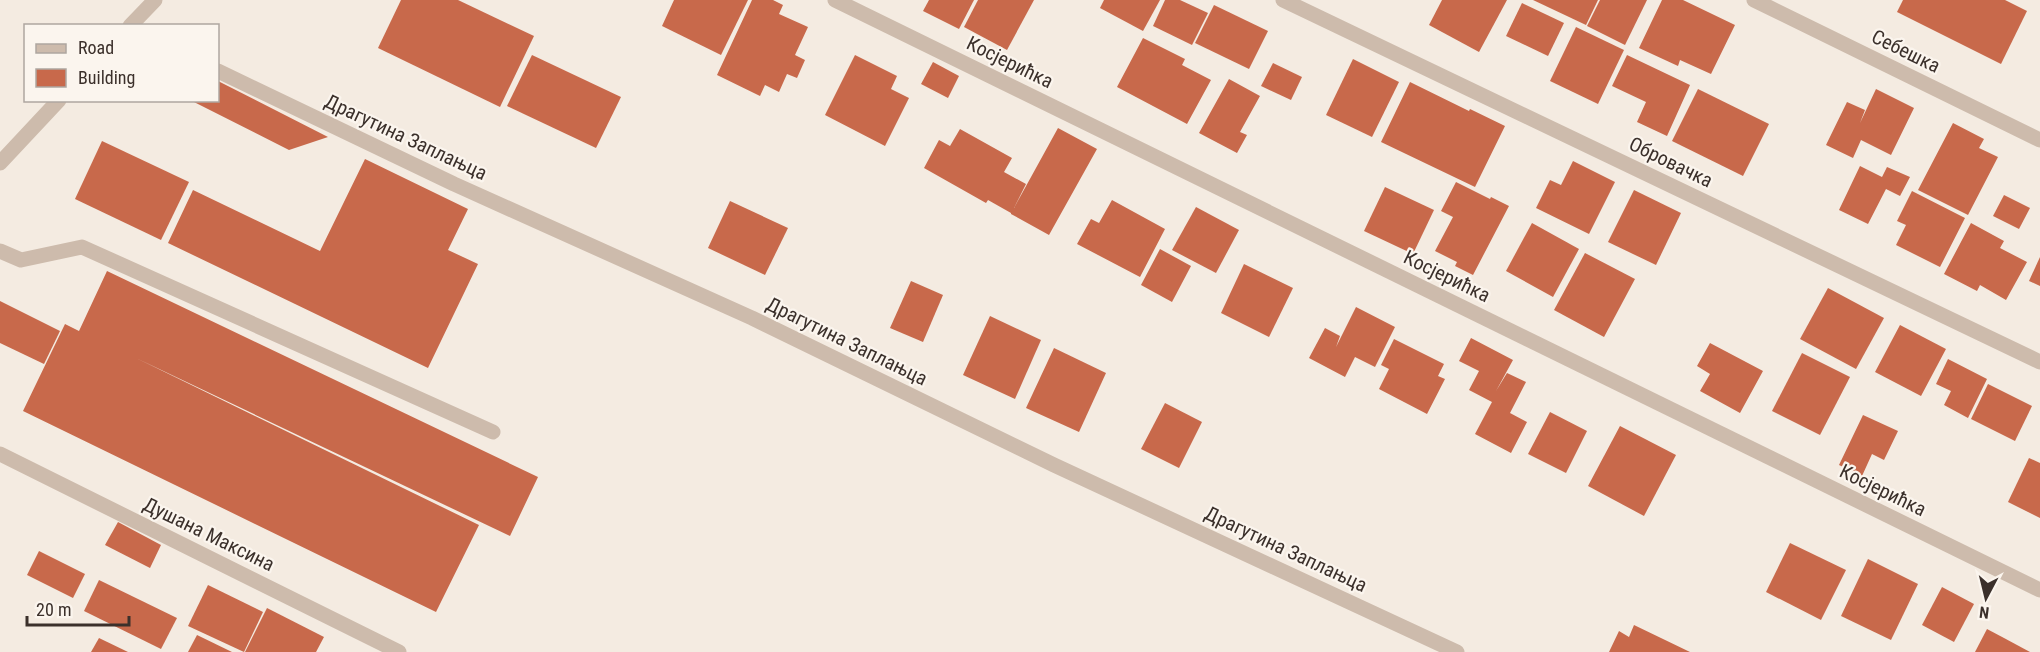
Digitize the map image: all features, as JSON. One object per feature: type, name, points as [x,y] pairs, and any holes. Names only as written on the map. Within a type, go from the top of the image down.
[{"type":"street","points":[[132,24],[155,0]]},
{"type":"street","name":"Косјерићка","points":[[835,0],[2040,590]]},
{"type":"street","name":"Обровачка","points":[[1283,0],[2040,362]]},
{"type":"street","name":"Себешка","points":[[1754,0],[2040,140]]},
{"type":"street","name":"Драгутина Заплањца","points":[[219,71],[454,184],[752,318],[1054,465],[1457,652]]},
{"type":"street","points":[[0,163],[57,102]]},
{"type":"street","points":[[0,250],[21,260],[82,247],[493,432]]},
{"type":"street","name":"Душана Максина","points":[[0,454],[399,652]]},
{"type":"building","points":[[401,0],[458,0],[534,36],[500,107],[378,48]]},
{"type":"building","points":[[674,0],[748,0],[721,55],[662,26]]},
{"type":"building","points":[[752,0],[773,0],[783,5],[779,14],[808,27],[795,55],[805,60],[797,78],[787,74],[779,92],[765,85],[760,96],[717,75]]},
{"type":"building","points":[[929,0],[974,0],[959,29],[923,11]]},
{"type":"building","points":[[978,0],[1034,0],[1007,50],[964,27]]},
{"type":"building","points":[[1104,0],[1160,0],[1143,31],[1100,8]]},
{"type":"building","points":[[1165,0],[1180,0],[1208,13],[1192,45],[1153,26]]},
{"type":"building","points":[[1442,0],[1507,0],[1479,52],[1429,25]]},
{"type":"building","points":[[1533,0],[1598,0],[1586,25]]},
{"type":"building","points":[[1600,0],[1647,0],[1625,45],[1587,26]]},
{"type":"building","points":[[1662,0],[1683,0],[1735,25],[1711,74],[1680,60],[1678,66],[1639,48]]},
{"type":"building","points":[[1903,0],[2005,0],[2027,11],[2001,64],[1897,12]]},
{"type":"building","points":[[1522,3],[1564,23],[1548,56],[1506,36]]},
{"type":"building","points":[[1214,5],[1268,31],[1249,69],[1195,43]]},
{"type":"building","points":[[1576,27],[1624,50],[1598,104],[1550,81]]},
{"type":"building","points":[[1143,38],[1185,59],[1182,65],[1211,80],[1187,124],[1117,87]]},
{"type":"building","points":[[532,55],[621,97],[596,148],[507,106]]},
{"type":"building","points":[[855,55],[897,76],[891,89],[909,98],[885,146],[825,115]]},
{"type":"building","points":[[1627,55],[1690,85],[1667,136],[1637,122],[1646,102],[1612,86]]},
{"type":"building","points":[[1353,59],[1399,82],[1372,137],[1326,115]]},
{"type":"building","points":[[933,62],[959,76],[948,98],[921,84]]},
{"type":"building","points":[[1273,63],[1302,77],[1291,100],[1261,86]]},
{"type":"building","points":[[1229,79],[1260,96],[1240,132],[1247,135],[1237,153],[1199,133]]},
{"type":"building","points":[[219,82],[328,137],[289,150],[194,102],[219,102]]},
{"type":"building","points":[[1410,82],[1505,126],[1475,187],[1381,142]]},
{"type":"building","points":[[1698,89],[1769,124],[1743,176],[1672,141]]},
{"type":"building","points":[[1876,89],[1914,108],[1891,155],[1861,140],[1853,158],[1826,145],[1847,102],[1865,110],[1860,123]]},
{"type":"building","points":[[1953,123],[1984,139],[1979,148],[1998,157],[1968,215],[1918,190]]},
{"type":"building","points":[[1058,128],[1097,149],[1049,235],[988,200],[986,203],[924,168],[939,140],[950,146],[960,129],[1012,158],[1004,172],[1026,184],[1014,208]]},
{"type":"building","points":[[102,141],[189,182],[161,240],[75,199]]},
{"type":"building","points":[[365,159],[468,209],[448,250],[478,264],[428,368],[168,243],[193,190],[320,251]]},
{"type":"building","points":[[1573,161],[1615,182],[1589,234],[1536,208],[1550,180],[1561,185]]},
{"type":"building","points":[[1860,166],[1882,177],[1887,167],[1910,177],[1900,196],[1886,189],[1868,224],[1839,210]]},
{"type":"building","points":[[1456,182],[1509,206],[1473,275],[1455,266],[1457,262],[1435,251],[1453,217],[1441,211]]},
{"type":"building","points":[[1385,187],[1434,210],[1413,254],[1364,231]]},
{"type":"building","points":[[1634,190],[1681,213],[1656,265],[1608,242]]},
{"type":"building","points":[[1912,191],[1965,218],[1940,267],[1896,245],[1906,225],[1897,221]]},
{"type":"building","points":[[2004,195],[2030,208],[2019,229],[1993,216]]},
{"type":"building","points":[[1112,200],[1165,229],[1140,277],[1077,244],[1091,219],[1099,223]]},
{"type":"building","points":[[730,201],[788,228],[765,275],[708,248]]},
{"type":"building","points":[[1196,207],[1239,230],[1216,273],[1172,250]]},
{"type":"building","points":[[1532,223],[1579,249],[1553,297],[1506,271]]},
{"type":"building","points":[[1971,223],[2004,241],[2000,248],[2027,262],[2006,300],[1980,285],[1977,291],[1944,274]]},
{"type":"building","points":[[1160,249],[1191,266],[1172,302],[1141,285]]},
{"type":"building","points":[[1585,253],[1635,279],[1604,337],[1554,310]]},
{"type":"building","points":[[2040,257],[2040,286],[2029,281]]},
{"type":"building","points":[[1244,264],[1293,288],[1269,337],[1221,313]]},
{"type":"building","points":[[107,271],[538,477],[510,536],[136,358],[479,525],[436,612],[23,411],[65,324],[79,331]]},
{"type":"building","points":[[911,281],[943,295],[923,342],[890,328]]},
{"type":"building","points":[[1828,288],[1884,318],[1856,369],[1800,339]]},
{"type":"building","points":[[0,301],[60,331],[44,364],[0,343]]},
{"type":"building","points":[[1356,307],[1395,327],[1375,367],[1355,357],[1345,377],[1309,358],[1325,328],[1340,336],[1336,347]]},
{"type":"building","points":[[990,316],[1041,340],[1015,399],[963,375]]},
{"type":"building","points":[[1900,325],[1946,349],[1921,396],[1875,372]]},
{"type":"building","points":[[1471,338],[1513,360],[1496,391],[1507,373],[1526,382],[1510,413],[1527,422],[1511,453],[1475,434],[1492,402],[1469,390],[1479,371],[1459,361]]},
{"type":"building","points":[[1394,339],[1444,364],[1438,376],[1445,379],[1427,414],[1379,389],[1389,369],[1381,365]]},
{"type":"building","points":[[1710,343],[1763,371],[1740,413],[1700,391],[1710,374],[1697,366]]},
{"type":"building","points":[[1054,348],[1106,373],[1079,432],[1026,408]]},
{"type":"building","points":[[1802,353],[1850,377],[1820,435],[1772,411]]},
{"type":"building","points":[[1948,359],[1987,379],[1968,418],[1944,405],[1951,391],[1936,384]]},
{"type":"building","points":[[1988,384],[2032,406],[2015,441],[1971,419]]},
{"type":"building","points":[[1165,403],[1202,422],[1179,468],[1141,449]]},
{"type":"building","points":[[1550,412],[1587,431],[1566,473],[1528,454]]},
{"type":"building","points":[[1863,415],[1898,431],[1884,460],[1872,454],[1862,476],[1839,465]]},
{"type":"building","points":[[1620,426],[1676,455],[1644,516],[1588,486]]},
{"type":"building","points":[[2029,458],[2040,463],[2040,518],[2008,502]]},
{"type":"building","points":[[118,522],[161,545],[150,568],[105,545]]},
{"type":"building","points":[[1790,543],[1846,570],[1821,620],[1766,592]]},
{"type":"building","points":[[39,551],[85,574],[73,598],[27,575]]},
{"type":"building","points":[[1868,559],[1918,584],[1891,640],[1841,616]]},
{"type":"building","points":[[99,580],[177,618],[161,649],[84,611]]},
{"type":"building","points":[[208,585],[263,612],[244,652],[188,626]]},
{"type":"building","points":[[1942,587],[1974,604],[1954,642],[1922,625]]},
{"type":"building","points":[[267,608],[324,637],[316,652],[245,652]]},
{"type":"building","points":[[1634,625],[1690,652],[1609,652],[1619,631],[1629,637]]},
{"type":"building","points":[[1987,629],[2004,638],[2030,652],[1975,652]]},
{"type":"building","points":[[197,635],[232,652],[188,652]]},
{"type":"building","points":[[99,638],[128,652],[91,652]]}]
